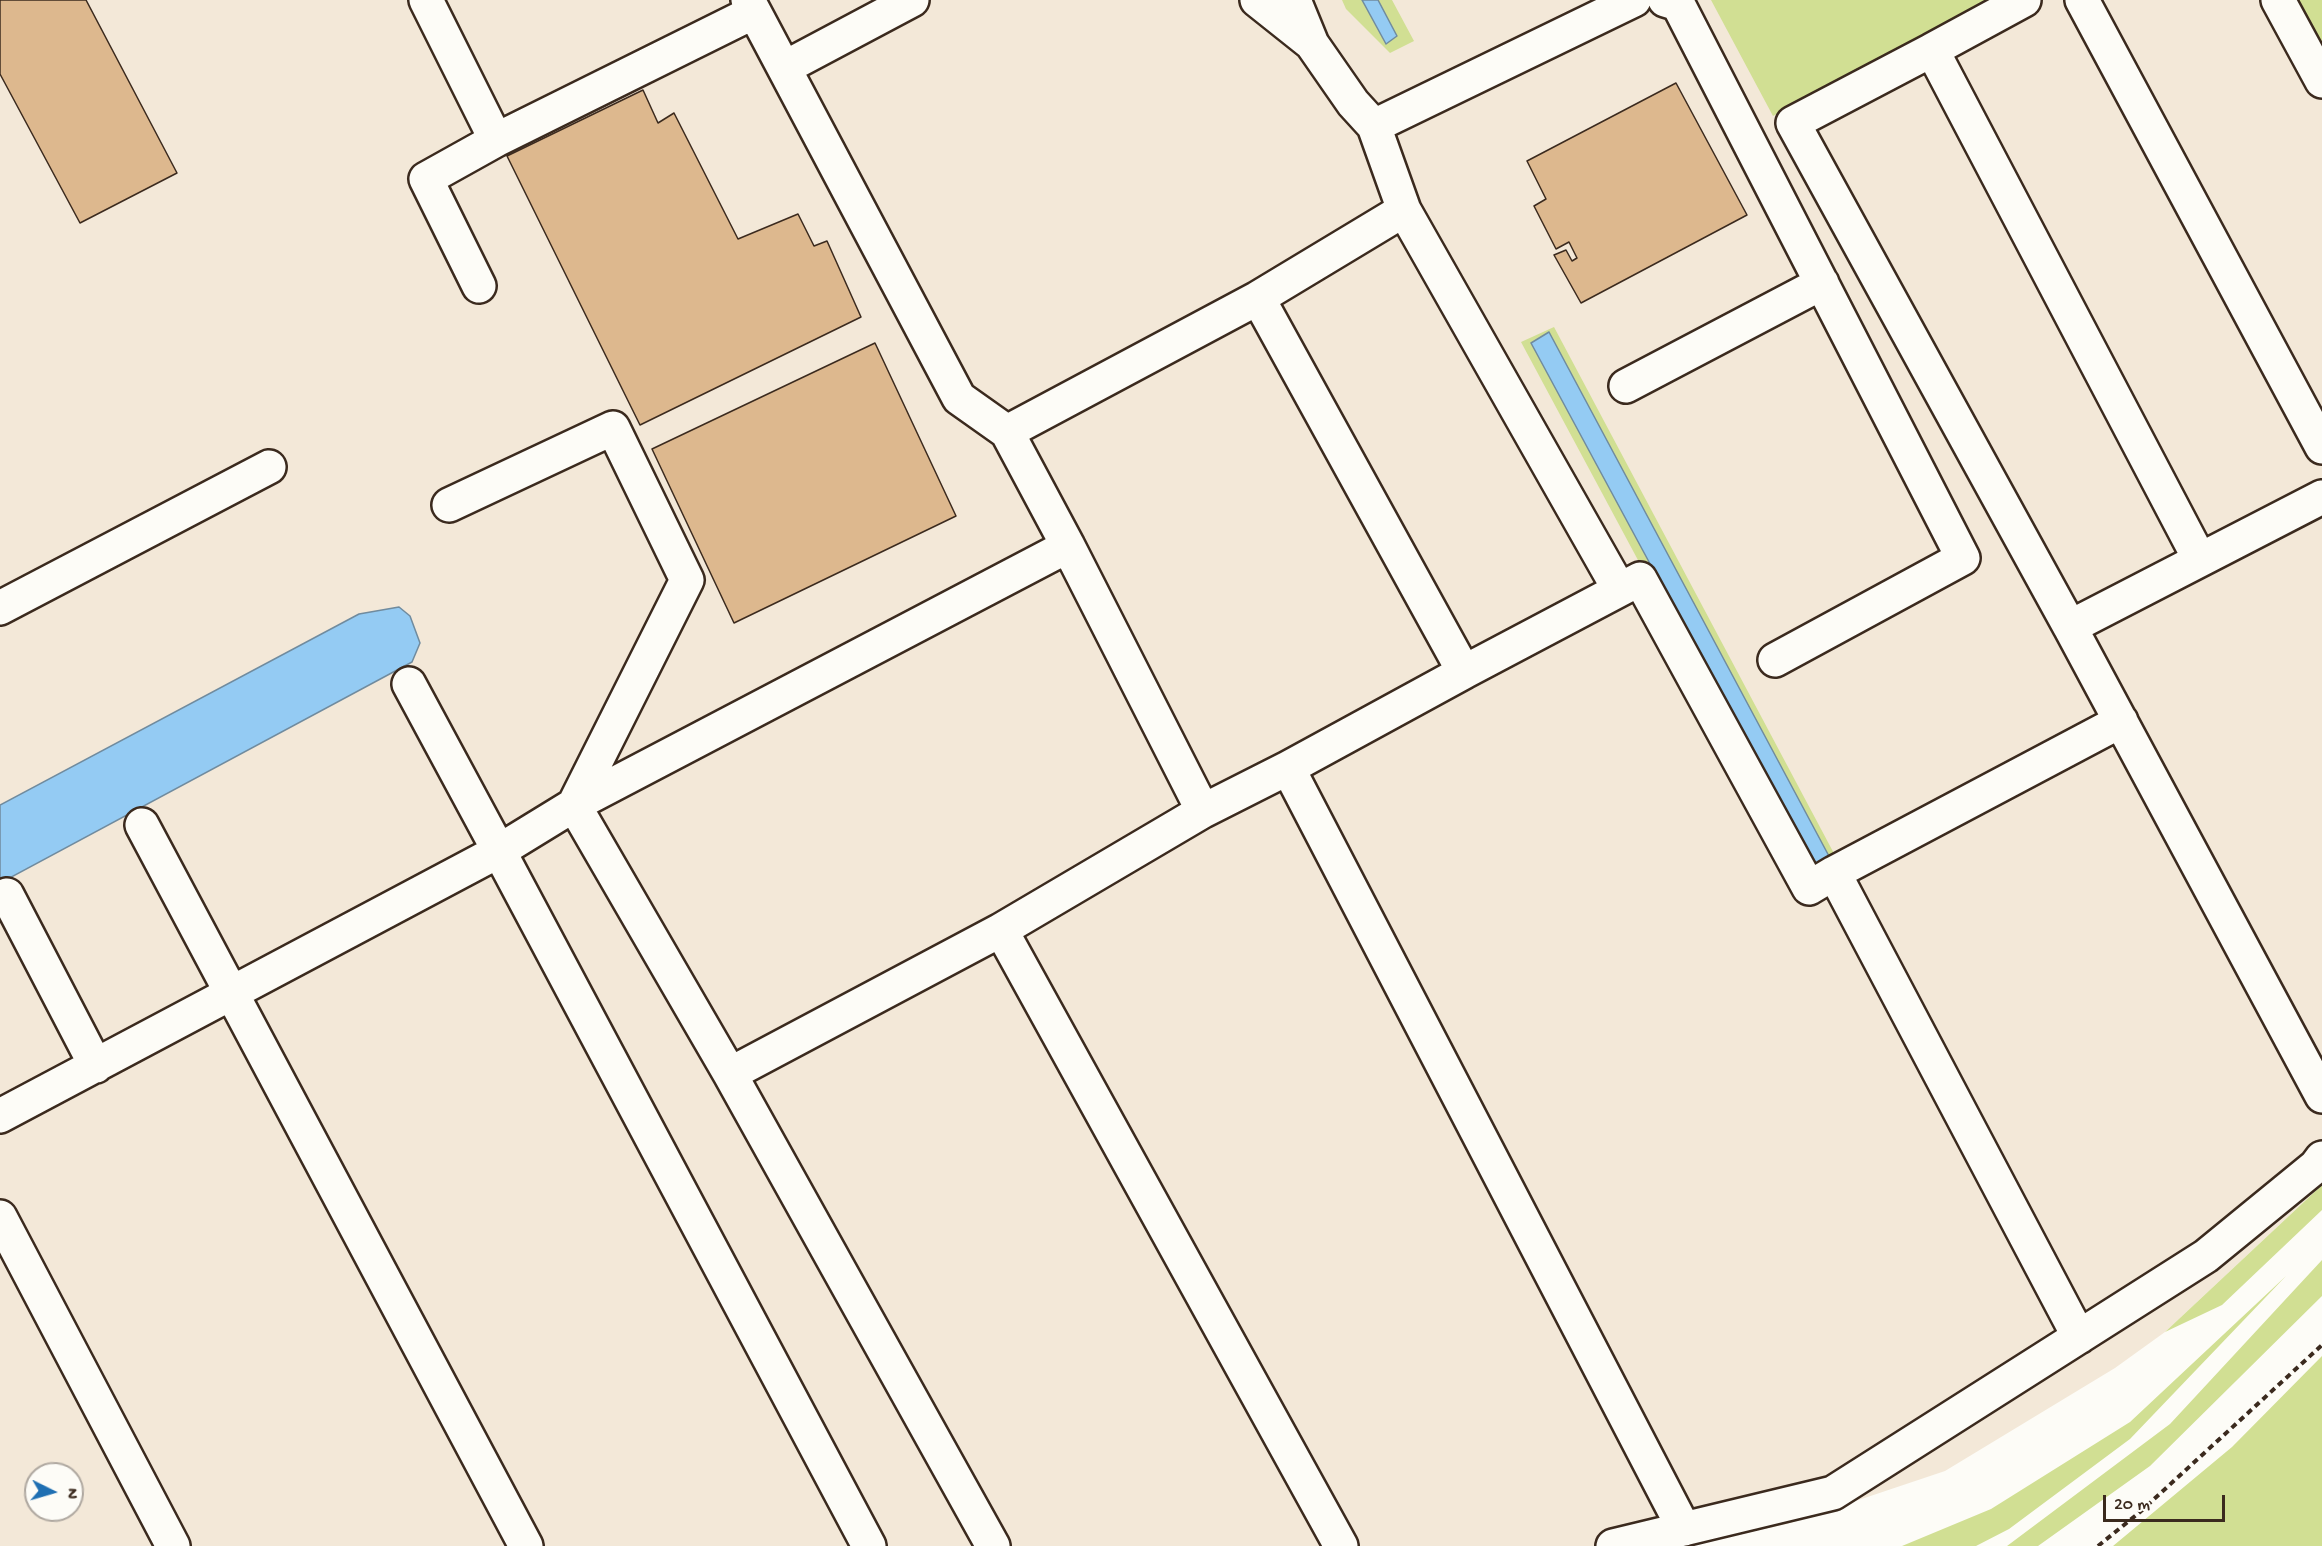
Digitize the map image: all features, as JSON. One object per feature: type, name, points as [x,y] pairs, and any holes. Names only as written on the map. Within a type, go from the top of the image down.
[{"type":"lane","points":[[426,0],[496,140]]},
{"type":"lane","points":[[784,68],[912,0]]},
{"type":"lane","points":[[1257,0],[1312,44]]},
{"type":"lane","points":[[1294,0],[1312,44],[1353,103],[1374,126],[1404,210],[1619,589]]},
{"type":"lane","points":[[1374,126],[1635,0]]},
{"type":"lane","points":[[1665,0],[1678,4],[1963,558],[1775,660]]},
{"type":"lane","points":[[2024,0],[1793,123],[2070,627],[2322,1096]]},
{"type":"lane","points":[[2082,0],[2322,447]]},
{"type":"lane","points":[[2278,0],[2322,81]]},
{"type":"lane","points":[[479,286],[426,179],[751,6],[959,398],[1007,432],[1068,546],[1203,811]]},
{"type":"lane","points":[[1932,50],[2200,560]]},
{"type":"lane","points":[[1007,432],[1258,298],[1404,210]]},
{"type":"lane","points":[[1626,386],[1822,283]]},
{"type":"lane","points":[[1258,298],[1464,672]]},
{"type":"lane","points":[[449,506],[613,428],[687,580],[574,805]]},
{"type":"lane","points":[[0,608],[268,467]]},
{"type":"lane","points":[[2070,627],[2322,497]]},
{"type":"lane","points":[[0,1116],[499,851],[574,805],[1068,546]]},
{"type":"lane","points":[[730,1074],[1001,930],[1203,811],[1640,579],[1809,888],[2121,722]]},
{"type":"lane","points":[[409,684],[869,1546]]},
{"type":"lane","points":[[1287,768],[1684,1529]]},
{"type":"lane","points":[[574,805],[730,1074],[993,1546]]},
{"type":"lane","points":[[142,825],[526,1546]]},
{"type":"lane","points":[[1834,873],[2079,1337]]},
{"type":"lane","points":[[7,895],[96,1066]]},
{"type":"lane","points":[[1001,930],[1341,1546]]},
{"type":"lane","points":[[1613,1546],[1833,1493],[2206,1256],[2316,1166],[2322,1158]]},
{"type":"lane","points":[[0,1217],[173,1546]]},
{"type":"path","points":[[2098,1546],[2140,1512],[2322,1345]]},
{"type":"shaded area","points":[[0,0],[2322,0],[2322,1185],[2165,1332],[2115,1368],[1945,1471],[1787,1524],[1686,1546],[0,1546]]},
{"type":"green space","points":[[1342,0],[1392,0],[1414,41],[1390,53],[1346,9]]},
{"type":"green space","points":[[1711,0],[1987,0],[1773,116]]},
{"type":"green space","points":[[2296,0],[2322,0],[2322,50]]},
{"type":"green space","points":[[1554,327],[1838,861],[1808,877],[1521,342]]},
{"type":"green space","points":[[2322,1185],[2322,1210],[2222,1305],[2165,1332]]},
{"type":"green space","points":[[2322,1260],[2322,1296],[2150,1466],[2038,1546],[2007,1546],[2170,1424]]},
{"type":"green space","points":[[2286,1276],[2130,1439],[2009,1529],[1976,1546],[1902,1546],[1991,1509],[2130,1422]]},
{"type":"green space","points":[[2322,1356],[2322,1546],[2113,1546],[2232,1447]]},
{"type":"water","points":[[1362,0],[1378,0],[1397,36],[1386,44]]},
{"type":"water","points":[[1549,332],[1830,858],[1814,868],[1531,343]]},
{"type":"water","points":[[399,607],[410,616],[420,643],[412,662],[0,883],[0,805],[359,614]]},
{"type":"building","points":[[0,0],[86,0],[177,173],[80,223],[0,74]]},
{"type":"building","points":[[1676,83],[1747,215],[1581,303],[1554,255],[1566,250],[1572,261],[1577,258],[1569,242],[1556,249],[1534,206],[1546,199],[1527,161]]},
{"type":"building","points":[[643,90],[658,123],[674,113],[738,239],[798,214],[814,246],[827,241],[861,317],[640,425],[507,156]]},
{"type":"building","points":[[875,343],[956,516],[734,623],[652,449]]}]
